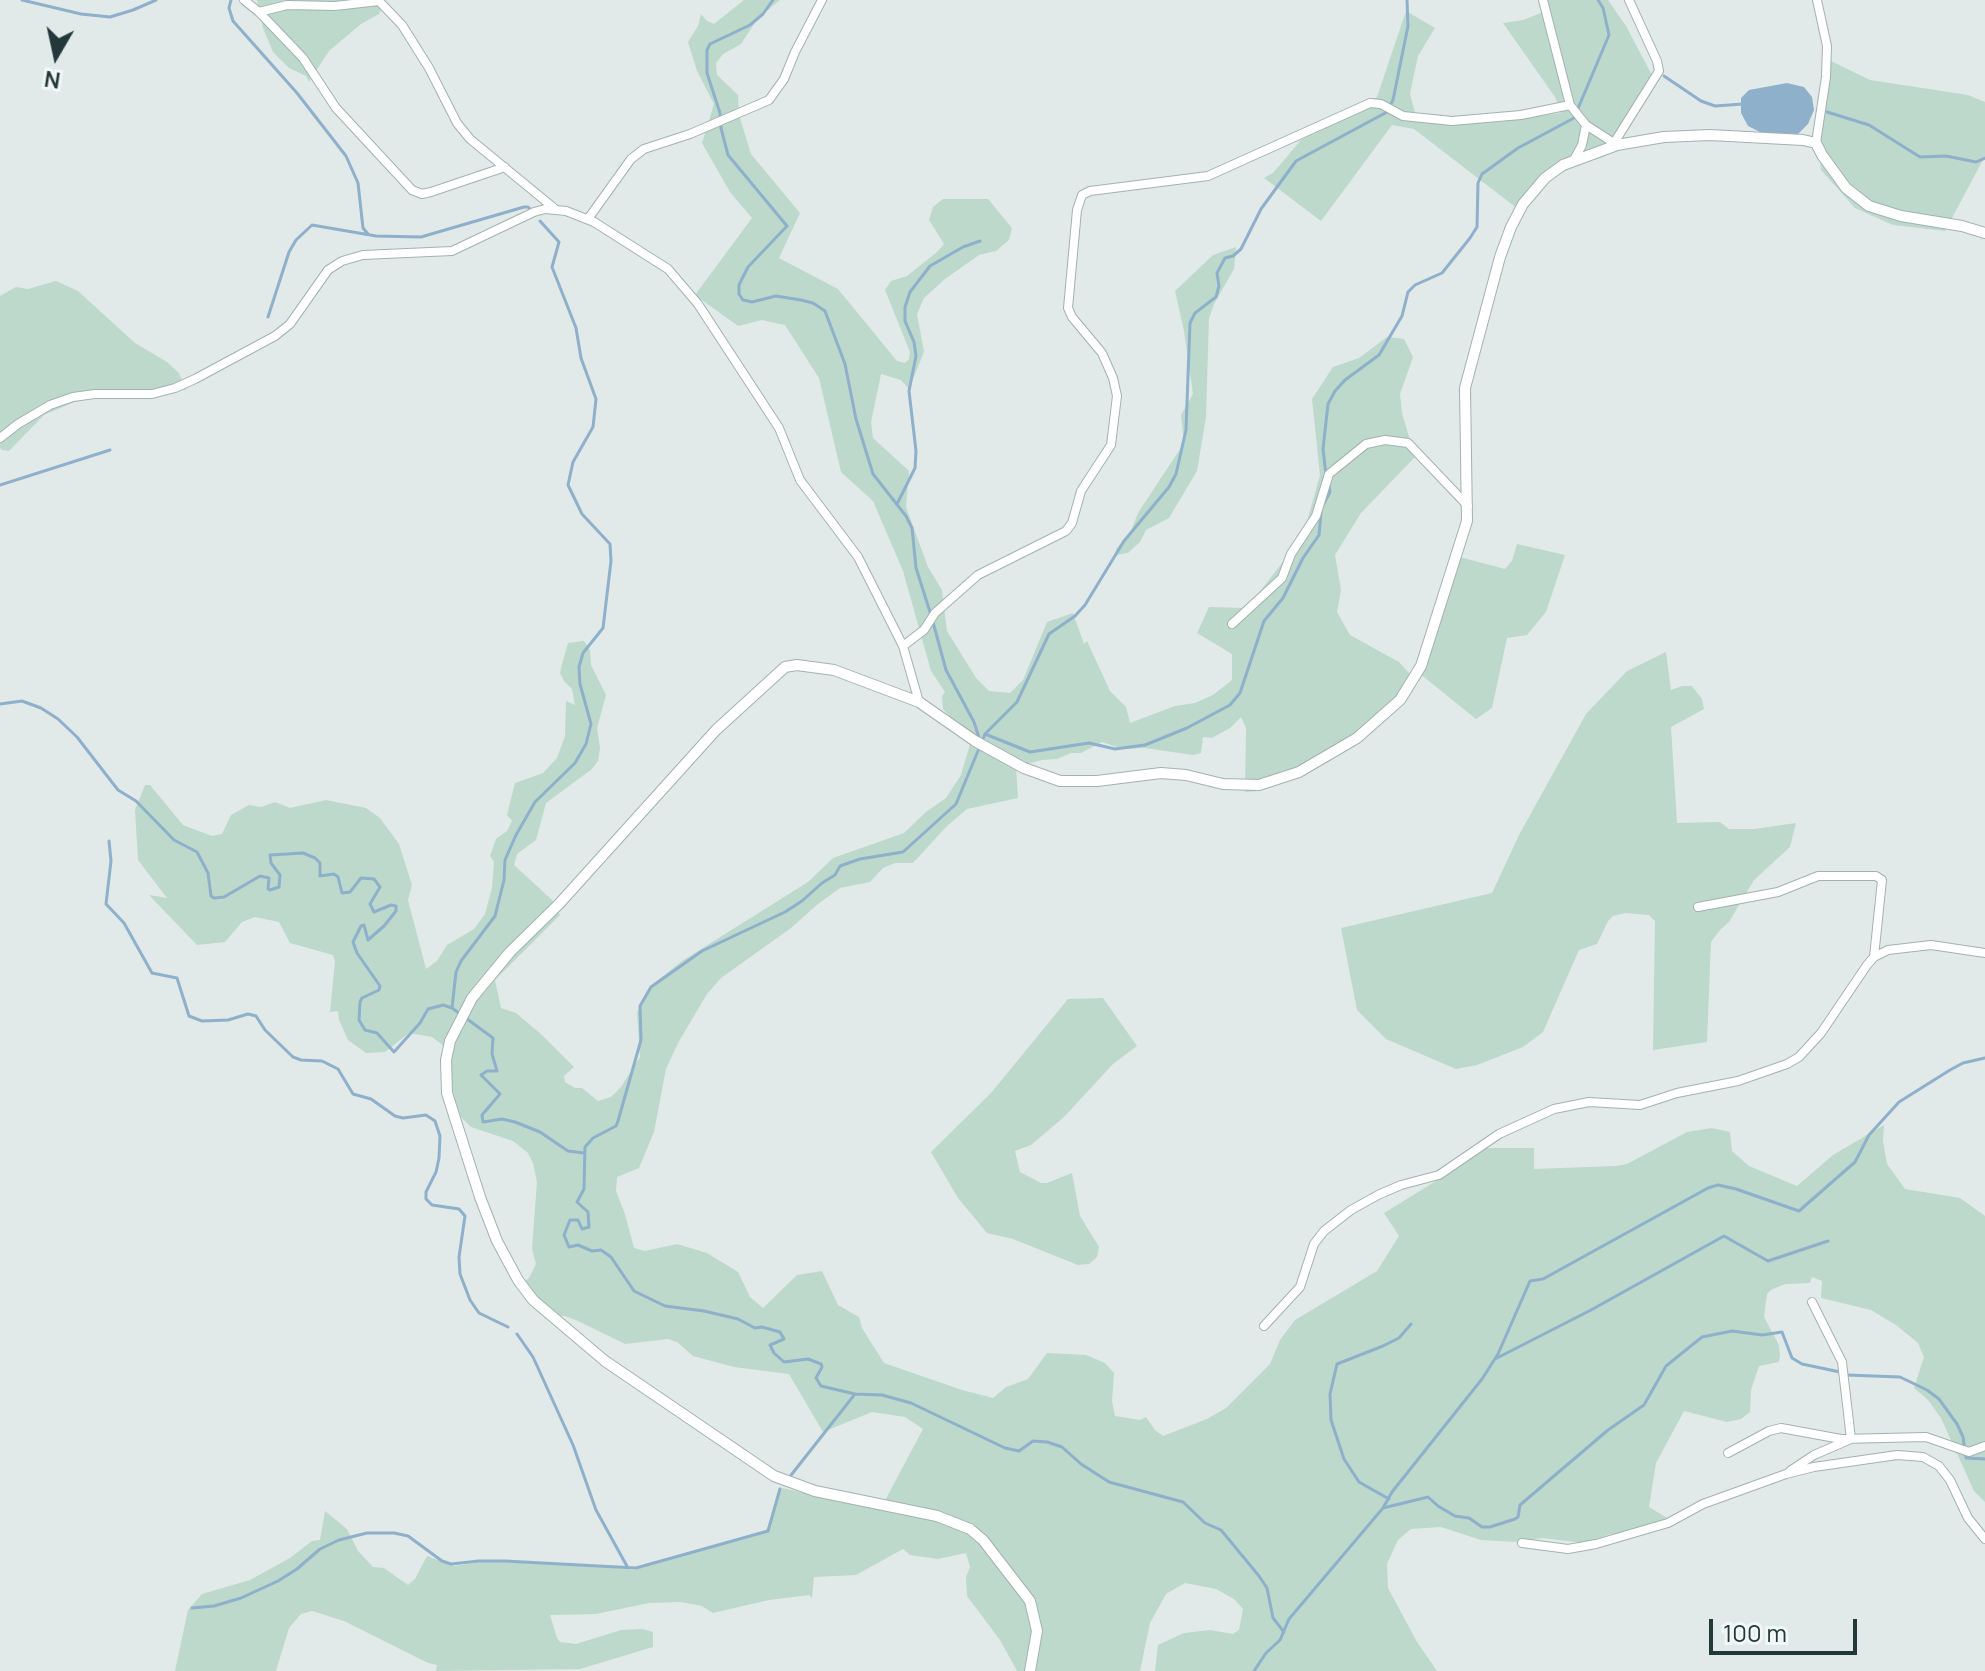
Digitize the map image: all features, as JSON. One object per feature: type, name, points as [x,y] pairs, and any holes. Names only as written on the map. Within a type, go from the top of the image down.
[{"type":"street","points":[[244,0],[303,58],[336,108],[412,190],[422,194],[431,192],[505,167]]},
{"type":"street","points":[[259,12],[287,5],[335,6],[379,0],[409,36],[457,123],[470,139],[555,208],[588,219],[668,269],[686,288],[749,379],[779,428],[800,480],[858,557],[903,646],[919,702]]},
{"type":"street","points":[[588,219],[631,159],[644,149],[690,134],[769,100],[784,79],[822,0]]},
{"type":"street","points":[[1543,0],[1570,105],[1586,125],[1616,144]]},
{"type":"street","points":[[1616,144],[1659,71],[1629,0]]},
{"type":"street","points":[[1817,0],[1827,61],[1816,143],[1836,176],[1853,195],[1869,206],[1901,216],[1985,233]]},
{"type":"street","points":[[903,646],[924,630],[935,613],[978,575],[1066,531],[1072,523],[1081,491],[1111,445],[1116,387],[1102,353],[1068,308],[1077,210],[1082,195],[1090,191],[1208,176],[1370,103],[1381,104],[1403,116],[1452,121],[1530,114],[1570,105]]},
{"type":"street","points":[[1574,160],[1580,151],[1586,125]]},
{"type":"street","points":[[1030,1671],[1037,1631],[1030,1601],[983,1540],[970,1529],[937,1516],[815,1491],[774,1476],[605,1361],[533,1300],[497,1241],[460,1139],[447,1093],[446,1060],[459,1022],[510,952],[559,904],[716,730],[785,667],[797,665],[834,670],[919,702],[987,748],[1024,768],[1060,781],[1161,773],[1223,784],[1259,785],[1311,766],[1366,730],[1392,708],[1421,666],[1456,561],[1469,507],[1465,388],[1500,257],[1511,227],[1530,195],[1551,174],[1574,160],[1616,144],[1690,135],[1779,138],[1816,143]]},
{"type":"street","points":[[0,438],[50,405],[73,397],[152,394],[195,379],[275,336],[290,324],[328,270],[342,261],[363,255],[452,251],[534,212],[555,208]]},
{"type":"street","points":[[1232,624],[1282,578],[1291,554],[1316,516],[1329,474],[1366,444],[1385,440],[1408,443],[1469,507]]},
{"type":"street","points":[[1698,907],[1778,892],[1818,876],[1876,876],[1882,880],[1874,957]]},
{"type":"street","points":[[1264,1326],[1300,1287],[1319,1237],[1362,1203],[1401,1185],[1439,1175],[1499,1134],[1554,1109],[1589,1102],[1640,1105],[1677,1093],[1738,1081],[1787,1064],[1799,1057],[1821,1033],[1874,957],[1897,948],[1924,945],[1985,953]]},
{"type":"street","points":[[1812,1302],[1842,1362],[1851,1439]]},
{"type":"street","points":[[1728,1453],[1769,1431],[1781,1428],[1851,1439],[1926,1437],[1969,1452],[1985,1446]]},
{"type":"street","points":[[1786,1474],[1814,1455],[1851,1439]]},
{"type":"street","points":[[1522,1543],[1568,1549],[1596,1544],[1668,1523],[1703,1504],[1786,1474],[1897,1455],[1923,1457],[1945,1472],[1968,1518],[1985,1539]]},
{"type":"green space","points":[[257,0],[385,0],[379,14],[361,24],[329,51],[309,82],[306,76],[289,68],[273,52],[263,28]]},
{"type":"green space","points":[[744,0],[780,0],[758,18],[741,44],[723,54],[716,63],[717,75],[738,95],[739,115],[751,154],[800,213],[779,258],[838,289],[897,361],[905,363],[910,352],[885,290],[891,281],[907,276],[944,244],[929,220],[933,207],[943,199],[988,199],[1012,228],[1009,240],[996,251],[979,255],[924,298],[917,314],[924,352],[909,389],[901,380],[881,374],[871,422],[873,438],[909,471],[906,507],[928,567],[942,590],[947,631],[976,678],[989,691],[1010,693],[1023,680],[1047,622],[1073,613],[1084,644],[1087,641],[1110,691],[1126,707],[1130,723],[1175,706],[1195,703],[1213,695],[1232,680],[1232,654],[1197,633],[1209,607],[1247,608],[1303,536],[1320,475],[1312,399],[1333,367],[1359,358],[1387,337],[1404,339],[1413,357],[1400,394],[1402,413],[1415,457],[1361,513],[1335,555],[1341,590],[1337,612],[1350,635],[1399,662],[1409,673],[1400,694],[1351,745],[1330,761],[1289,781],[1245,792],[1246,728],[1241,717],[1230,728],[1212,738],[1203,737],[1201,753],[1193,755],[1145,748],[1123,749],[1102,742],[1081,753],[1016,767],[1018,798],[967,809],[913,863],[895,863],[883,868],[870,882],[840,888],[818,904],[791,928],[721,978],[707,994],[678,1043],[666,1069],[654,1132],[639,1168],[617,1177],[616,1191],[634,1248],[645,1251],[677,1244],[707,1253],[738,1272],[750,1297],[763,1308],[797,1275],[822,1271],[838,1305],[859,1317],[862,1328],[884,1363],[993,1398],[1006,1387],[1028,1379],[1047,1353],[1086,1355],[1105,1363],[1114,1373],[1112,1401],[1115,1416],[1140,1420],[1146,1417],[1163,1436],[1226,1408],[1270,1364],[1280,1340],[1295,1320],[1377,1271],[1399,1236],[1384,1213],[1436,1181],[1475,1148],[1534,1148],[1534,1169],[1616,1166],[1627,1164],[1687,1132],[1712,1128],[1730,1132],[1732,1151],[1749,1166],[1797,1186],[1833,1155],[1884,1125],[1887,1164],[1905,1189],[1960,1198],[1985,1216],[1985,1502],[1974,1491],[1941,1418],[1914,1388],[1924,1357],[1918,1343],[1871,1310],[1821,1298],[1822,1281],[1812,1277],[1810,1283],[1785,1284],[1767,1294],[1764,1317],[1779,1345],[1779,1362],[1759,1366],[1751,1390],[1750,1412],[1741,1419],[1727,1422],[1684,1411],[1656,1463],[1649,1507],[1672,1521],[1649,1534],[1610,1534],[1584,1543],[1542,1538],[1517,1542],[1481,1540],[1441,1527],[1411,1529],[1398,1540],[1387,1564],[1388,1588],[1417,1642],[1437,1671],[1155,1671],[1158,1645],[1184,1633],[1210,1630],[1233,1634],[1239,1630],[1243,1609],[1234,1599],[1216,1589],[1185,1583],[1166,1594],[1150,1623],[1140,1671],[1017,1671],[1000,1640],[967,1596],[966,1577],[970,1567],[966,1553],[938,1559],[910,1555],[903,1549],[856,1575],[814,1577],[812,1598],[809,1595],[769,1600],[713,1613],[702,1606],[681,1602],[649,1603],[596,1614],[550,1615],[560,1642],[576,1644],[621,1630],[653,1632],[653,1647],[580,1669],[436,1671],[437,1665],[344,1621],[312,1611],[301,1614],[289,1628],[276,1671],[175,1671],[188,1610],[202,1594],[250,1580],[290,1558],[312,1541],[320,1540],[325,1511],[347,1529],[358,1551],[373,1567],[384,1568],[408,1585],[415,1579],[427,1556],[454,1566],[489,1561],[634,1570],[766,1531],[782,1488],[880,1510],[923,1429],[905,1417],[872,1412],[823,1432],[789,1374],[734,1367],[693,1356],[677,1342],[668,1339],[625,1344],[565,1316],[551,1316],[524,1282],[536,1264],[532,1249],[537,1182],[533,1163],[528,1153],[513,1141],[471,1127],[461,1117],[444,1046],[432,1037],[409,1033],[385,1052],[366,1053],[348,1040],[338,1011],[330,1012],[333,955],[290,943],[279,922],[255,917],[242,922],[225,942],[197,945],[149,895],[167,898],[138,860],[135,810],[145,785],[150,785],[183,825],[212,836],[222,834],[231,815],[249,805],[261,807],[275,802],[290,808],[326,800],[366,808],[380,818],[399,844],[412,885],[408,900],[426,969],[437,961],[447,945],[474,929],[485,914],[492,888],[494,862],[490,856],[496,839],[507,831],[512,821],[507,815],[515,783],[543,773],[557,758],[565,736],[566,701],[575,705],[572,689],[560,673],[562,664],[568,643],[584,641],[590,650],[591,665],[606,695],[597,728],[598,761],[592,769],[546,803],[536,840],[517,854],[514,865],[552,900],[560,915],[495,980],[501,1008],[516,1013],[574,1067],[564,1076],[565,1082],[582,1088],[598,1101],[611,1097],[621,1087],[640,1057],[637,1012],[653,984],[682,961],[808,882],[833,858],[904,833],[946,798],[961,775],[970,744],[965,733],[943,709],[942,696],[945,692],[931,671],[903,571],[873,501],[841,472],[819,378],[785,325],[762,320],[738,326],[695,295],[752,218],[730,192],[702,143],[714,104],[697,71],[688,42],[701,14],[714,24]]},
{"type":"green space","points":[[1545,0],[1608,0],[1626,26],[1655,81],[1609,154],[1577,159],[1543,180],[1518,209],[1414,129],[1392,125],[1321,221],[1264,178],[1273,173],[1301,140],[1377,97],[1406,11],[1435,28],[1418,56],[1410,94],[1417,120],[1429,123],[1498,122],[1561,113],[1555,97],[1503,23],[1541,13]]},
{"type":"green space","points":[[1827,59],[1870,80],[1968,95],[1985,102],[1985,156],[1945,231],[1893,225],[1855,208],[1821,170],[1817,131]]},
{"type":"green space","points":[[1236,247],[1234,269],[1209,318],[1206,417],[1197,471],[1169,518],[1146,530],[1140,542],[1128,553],[1116,555],[1116,549],[1131,531],[1138,513],[1184,443],[1181,415],[1193,394],[1175,291],[1213,255]]},
{"type":"green space","points":[[56,281],[78,291],[135,343],[167,362],[179,373],[186,390],[95,393],[44,415],[9,451],[2,450],[0,296],[16,287],[28,289]]},
{"type":"green space","points":[[1517,544],[1565,555],[1546,612],[1527,635],[1507,638],[1492,708],[1476,719],[1419,673],[1452,555],[1505,569],[1512,561]]},
{"type":"green space","points":[[1666,652],[1671,690],[1692,686],[1702,699],[1704,709],[1671,727],[1677,823],[1720,822],[1729,829],[1754,829],[1796,823],[1790,847],[1754,880],[1729,922],[1711,942],[1707,1042],[1653,1050],[1655,921],[1649,915],[1625,913],[1608,921],[1597,944],[1579,950],[1543,1032],[1523,1047],[1477,1065],[1456,1069],[1386,1039],[1357,1010],[1341,928],[1492,893],[1519,835],[1586,714],[1627,671]]},
{"type":"green space","points":[[1103,998],[1137,1046],[1113,1064],[1064,1117],[1031,1145],[1015,1151],[1020,1172],[1041,1183],[1072,1173],[1080,1216],[1099,1247],[1097,1257],[1089,1264],[1078,1265],[1013,1239],[987,1233],[958,1198],[931,1152],[991,1093],[1068,999]]},
{"type":"water","points":[[1787,83],[1804,87],[1812,97],[1814,110],[1808,124],[1797,135],[1762,133],[1748,126],[1741,113],[1741,98],[1749,90]]},
{"type":"waterway","points":[[22,0],[81,14],[110,17],[156,0]]},
{"type":"waterway","points":[[231,0],[229,8],[233,21],[297,93],[346,156],[358,183],[363,228],[368,234]]},
{"type":"waterway","points":[[773,0],[750,25],[710,44],[707,50],[707,73],[720,113],[728,155],[787,226],[748,267],[739,285],[739,294],[743,300],[752,302],[776,296],[801,300],[825,311],[845,364],[856,419],[873,474],[912,528],[916,568],[931,615]]},
{"type":"waterway","points":[[1284,1632],[1273,1618],[1267,1588],[1259,1576],[1221,1530],[1205,1523],[1183,1502],[1109,1482],[1062,1447],[1047,1442],[1033,1441],[1019,1451],[1005,1448],[911,1403],[882,1395],[855,1394],[821,1386],[816,1378],[821,1364],[808,1359],[784,1362],[774,1353],[770,1345],[784,1339],[780,1332],[755,1328],[738,1319],[704,1311],[665,1306],[634,1291],[611,1257],[601,1250],[592,1251],[578,1245],[569,1247],[564,1235],[570,1220],[578,1220],[582,1229],[589,1227],[588,1212],[577,1202],[584,1189],[585,1147],[593,1138],[616,1126],[641,1040],[640,1006],[651,987],[702,951],[785,912],[835,875],[840,866],[860,859],[903,852],[956,804],[985,734],[1017,702],[1049,634],[1085,605],[1124,541],[1169,487],[1176,474],[1186,430],[1190,323],[1195,313],[1216,297],[1219,286],[1217,273],[1225,258],[1241,249],[1261,209],[1296,161],[1387,112],[1393,100],[1408,26],[1407,0]]},
{"type":"waterway","points":[[1326,475],[1323,449],[1328,404],[1345,380],[1379,355],[1402,316],[1408,292],[1415,285],[1442,273],[1470,238],[1477,227],[1478,183],[1482,174],[1518,148],[1574,118],[1609,35],[1598,0]]},
{"type":"waterway","points":[[1664,76],[1701,101],[1715,106],[1743,104]]},
{"type":"waterway","points":[[1827,112],[1869,125],[1920,157],[1946,156],[1976,162],[1985,158]]},
{"type":"waterway","points":[[268,317],[289,252],[296,240],[312,225],[376,236],[421,237],[524,207],[532,211]]},
{"type":"waterway","points":[[452,1008],[456,972],[495,916],[504,880],[505,860],[516,835],[535,802],[575,763],[586,744],[591,724],[580,684],[579,667],[583,653],[603,628],[611,561],[610,544],[582,514],[568,485],[573,462],[593,427],[596,399],[581,358],[576,328],[552,267],[559,242],[540,221]]},
{"type":"waterway","points":[[897,504],[915,468],[916,451],[909,391],[916,356],[905,321],[905,307],[910,292],[930,266],[980,241]]},
{"type":"waterway","points":[[0,485],[110,450]]},
{"type":"waterway","points":[[1323,505],[1330,492],[1329,486]]},
{"type":"waterway","points":[[985,734],[1030,752],[1089,743],[1115,749],[1145,745],[1187,728],[1230,705],[1240,693],[1264,621],[1283,598],[1303,558],[1319,535],[1321,512]]},
{"type":"waterway","points":[[933,622],[946,670],[974,722],[980,741]]},
{"type":"waterway","points":[[0,704],[22,701],[58,719],[77,737],[118,790],[136,801],[174,840],[197,852],[208,873],[211,896],[214,898],[224,897],[260,876],[269,878],[268,889],[279,887],[280,875],[271,863],[270,855],[303,853],[315,858],[320,863],[320,876],[334,874],[338,877],[342,893],[350,892],[361,878],[374,879],[380,887],[370,904],[374,912],[391,905],[396,906],[396,911],[368,940],[364,925],[361,926],[353,942],[380,986],[379,990],[360,1002],[359,1020],[365,1030],[377,1033],[394,1052],[420,1023],[428,1009],[443,1005],[452,1008],[493,1038],[492,1054],[497,1071],[487,1071],[481,1075],[500,1094],[482,1115],[483,1122],[502,1119],[515,1122],[540,1132],[568,1151],[584,1153]]},
{"type":"waterway","points":[[109,841],[111,861],[106,904],[124,923],[152,973],[177,978],[189,1016],[202,1021],[228,1020],[248,1014],[256,1016],[265,1030],[293,1057],[322,1061],[338,1069],[353,1094],[371,1099],[395,1116],[426,1115],[435,1121],[440,1136],[439,1158],[426,1199],[432,1205],[459,1209],[465,1216],[459,1257],[460,1274],[470,1300],[479,1313],[508,1327]]},
{"type":"waterway","points":[[1254,1671],[1280,1640],[1289,1619],[1383,1508],[1392,1492],[1482,1379],[1498,1354],[1530,1281],[1543,1279],[1718,1185],[1799,1211],[1855,1162],[1869,1135],[1899,1102],[1963,1063],[1985,1058]]},
{"type":"waterway","points":[[1495,1359],[1724,1236],[1768,1261],[1828,1241]]},
{"type":"waterway","points":[[1389,1499],[1359,1482],[1344,1459],[1331,1420],[1330,1394],[1337,1364],[1399,1338],[1411,1324]]},
{"type":"waterway","points":[[1383,1508],[1428,1497],[1455,1516],[1469,1518],[1482,1527],[1515,1519],[1520,1505],[1608,1430],[1644,1405],[1666,1366],[1702,1337],[1732,1331],[1762,1335],[1782,1332],[1792,1358],[1802,1364],[1840,1372]]},
{"type":"waterway","points":[[517,1334],[533,1357],[573,1445],[596,1510],[628,1568]]},
{"type":"waterway","points":[[1847,1375],[1900,1377],[1927,1390],[1939,1399],[1957,1424],[1963,1437],[1966,1458],[1985,1459]]},
{"type":"waterway","points":[[788,1479],[855,1394]]},
{"type":"waterway","points":[[192,1608],[214,1606],[241,1598],[278,1581],[320,1549],[367,1533],[408,1536],[451,1564],[505,1561],[636,1568],[768,1531],[780,1489]]}]
